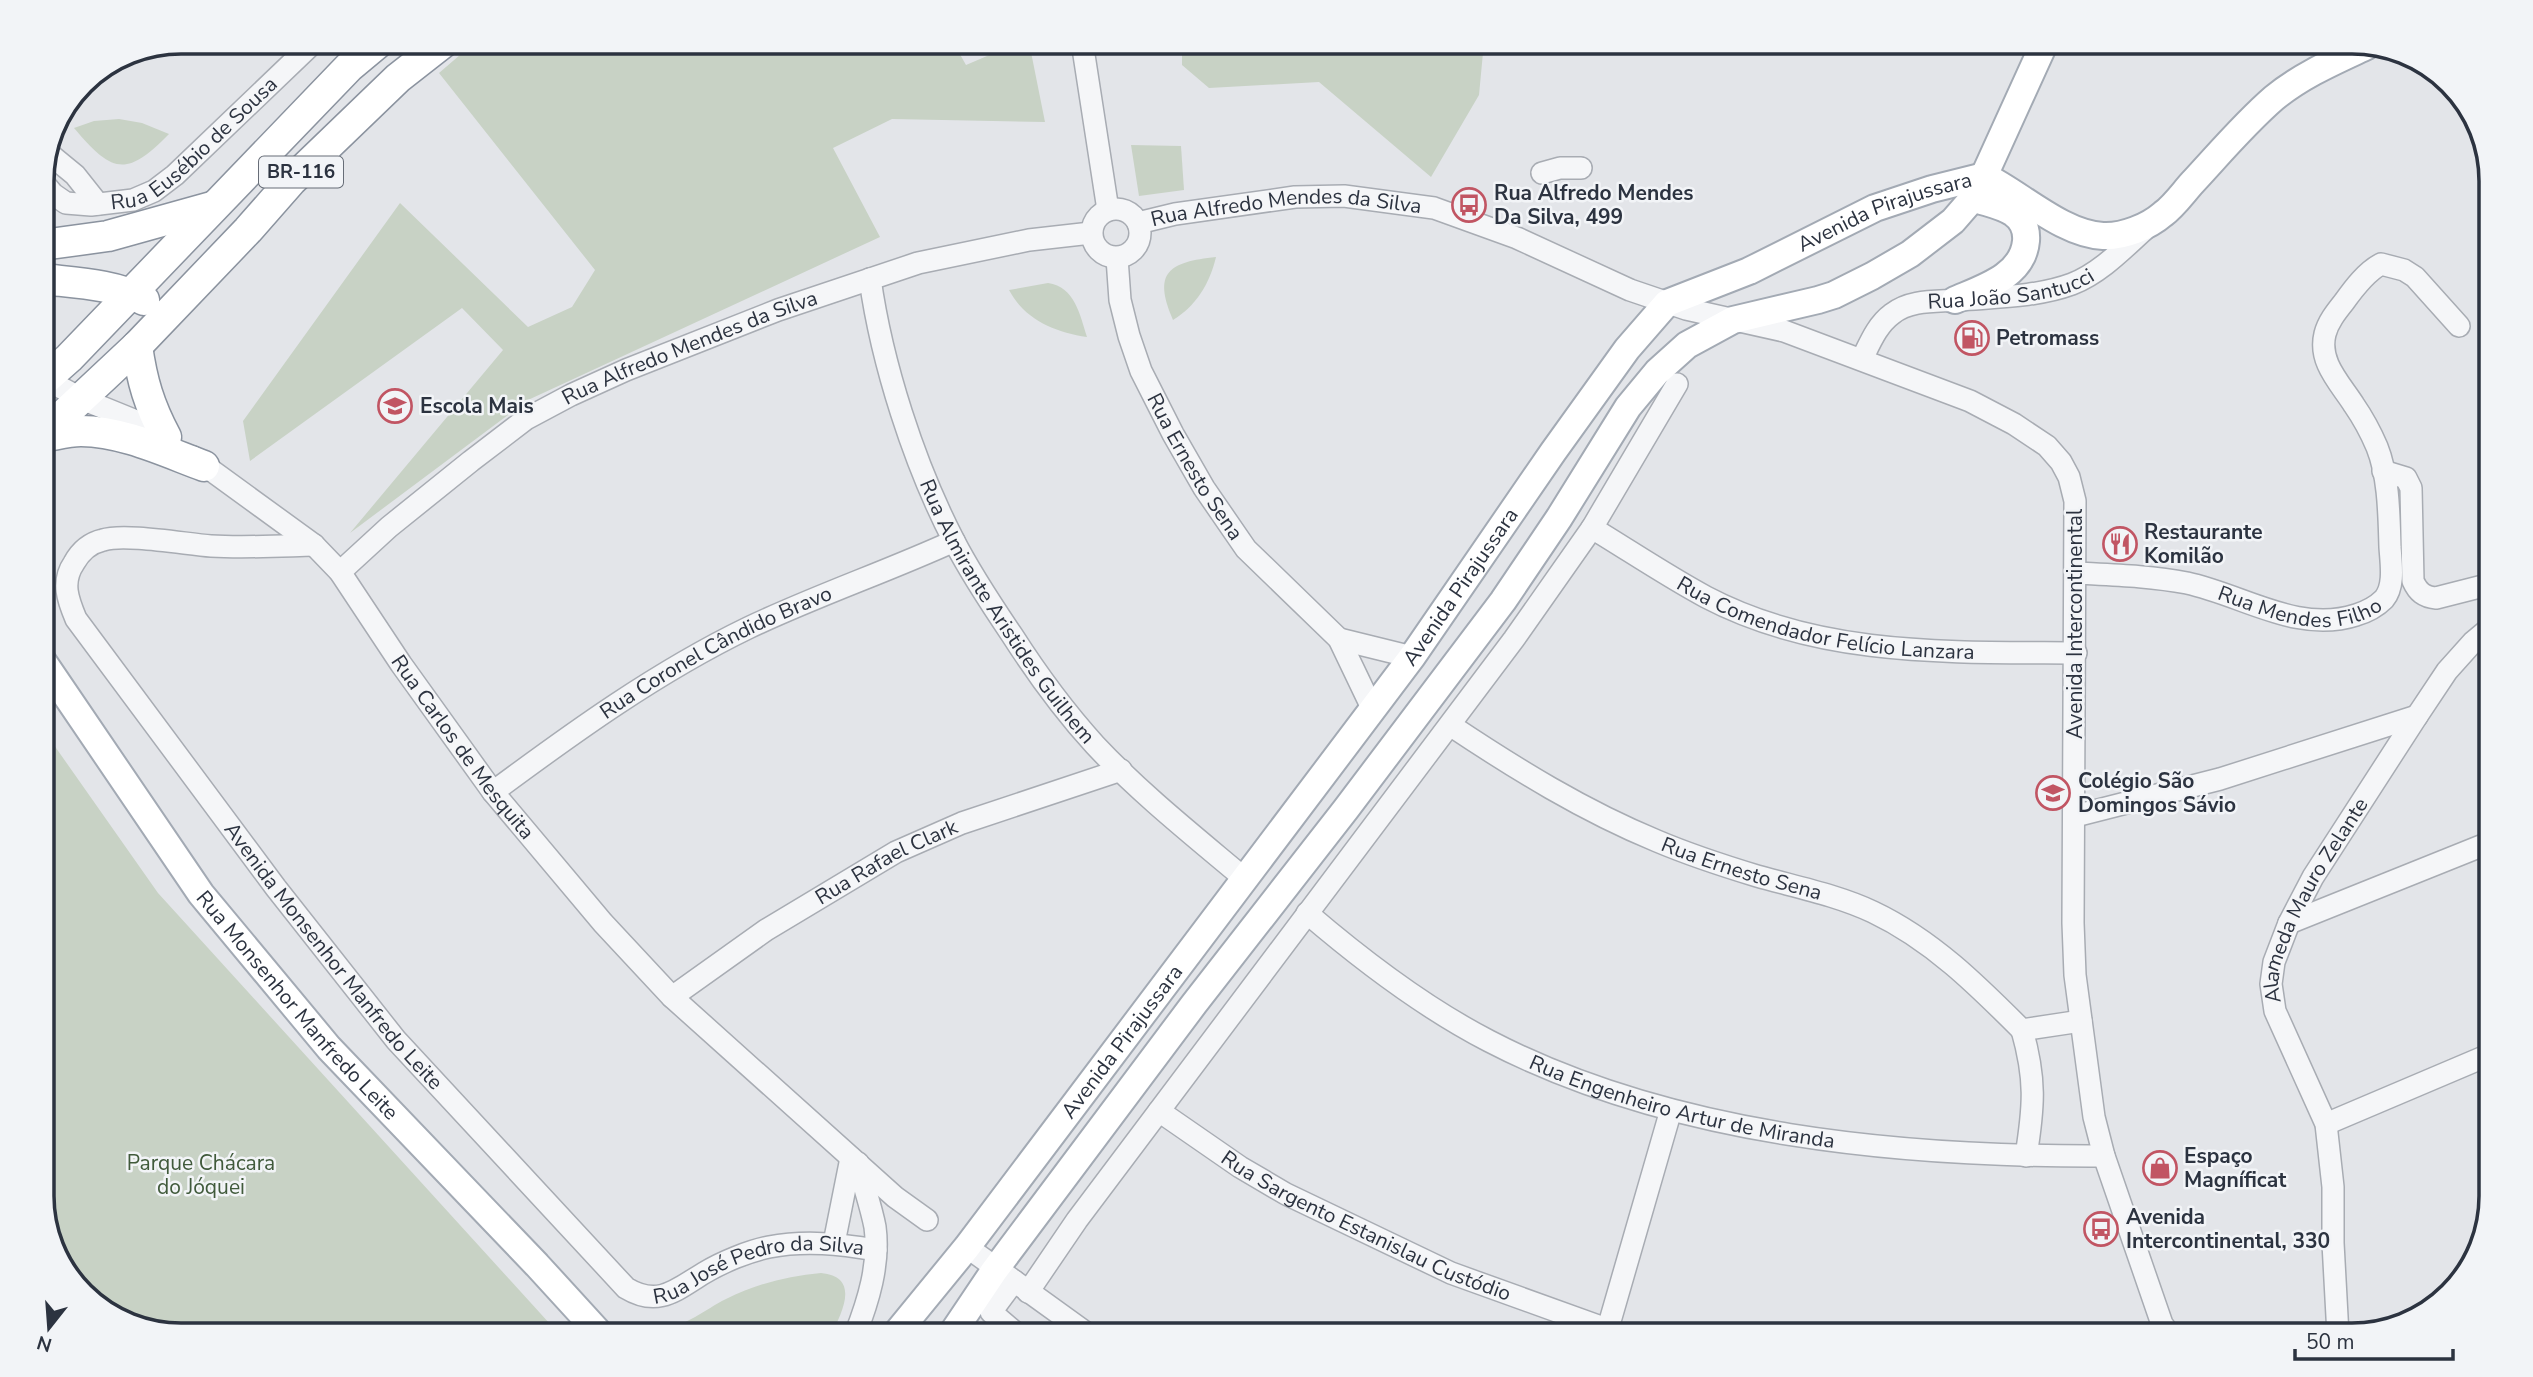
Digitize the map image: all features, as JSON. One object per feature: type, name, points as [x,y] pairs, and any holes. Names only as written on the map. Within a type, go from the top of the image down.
[{"type":"highway","name":"BR-116","points":[[212,207],[365,54]]},
{"type":"highway","name":"BR-116","points":[[169,313],[292,181],[398,78],[429,54]]},
{"type":"highway","points":[[55,243],[108,236],[212,207]]},
{"type":"highway","points":[[55,370],[212,207]]},
{"type":"highway","points":[[55,281],[130,293],[169,313],[55,424]]},
{"type":"highway","points":[[137,346],[141,376],[151,408],[166,437]]},
{"type":"highway","points":[[55,434],[81,431],[106,435],[138,442],[204,466]]},
{"type":"main road","points":[[1955,300],[2006,275],[2016,266],[2025,248],[2026,232],[2023,223],[1979,187],[2040,54]]},
{"type":"main road","name":"Rua João Santucci","points":[[1979,187],[2090,234],[2118,235],[2139,228],[2163,214],[2252,118],[2276,97],[2304,77],[2351,54]]},
{"type":"main road","name":"Avenida Pirajussara","points":[[905,1323],[967,1247],[1373,710],[1627,349],[1667,303],[1749,271],[1875,208],[1932,189],[1979,187]]},
{"type":"main road","name":"Avenida Pirajussara","points":[[965,1323],[1013,1280],[1194,1004],[1503,601],[1559,518],[1628,407],[1657,372],[1687,345],[1733,320],[1834,295],[1872,276],[1953,221],[1979,187]]},
{"type":"main road","name":"Rua Monsenhor Manfredo Leite","points":[[55,679],[201,894],[329,1048],[591,1323]]},
{"type":"street","name":"Rua Eusébio de Sousa","points":[[55,195],[77,206],[132,200],[154,191],[175,176],[302,54]]},
{"type":"street","points":[[1084,54],[1108,210]]},
{"type":"street","points":[[56,160],[75,175],[98,204]]},
{"type":"street","points":[[1542,173],[1560,168],[1581,168]]},
{"type":"street","name":"Rua Alfredo Mendes da Silva","points":[[1138,223],[1175,214],[1295,197],[1344,196],[1434,208],[1480,223],[1630,290],[1667,303],[1733,320]]},
{"type":"street","points":[[1108,210],[1126,211],[1138,223],[1141,230],[1137,246],[1118,258],[1102,254],[1091,233],[1094,222],[1108,210]]},
{"type":"street","name":"Rua João Santucci","points":[[1862,359],[1879,327],[1893,313],[1926,301],[2020,295],[2071,284],[2093,274],[2163,214]]},
{"type":"street","name":"Rua Alfredo Mendes da Silva","points":[[340,572],[421,500],[526,419],[626,370],[778,310],[918,263],[1029,240],[1091,233]]},
{"type":"street","name":"Rua Ernesto Sena","points":[[1118,258],[1120,300],[1141,371],[1173,434],[1204,488],[1246,548],[1339,639],[1373,710]]},
{"type":"street","name":"Rua Mendes Filho","points":[[2076,573],[2174,580],[2305,619],[2336,620],[2361,613],[2383,600],[2389,590],[2389,520],[2379,451],[2356,407],[2328,368],[2323,343],[2332,318],[2358,284],[2381,264],[2404,270],[2415,277],[2459,326]]},
{"type":"street","name":"Rua Almirante Aristides Guilhem","points":[[870,279],[877,328],[908,429],[935,503],[976,581],[1055,697],[1095,745],[1153,802],[1245,879]]},
{"type":"street","points":[[1630,290],[1645,306],[1647,327]]},
{"type":"street","name":"Avenida Intercontinental","points":[[1733,320],[1784,331],[1970,401],[2014,424],[2047,446],[2061,462],[2069,477],[2075,502],[2076,573],[2073,923],[2076,975],[2094,1117],[2157,1323]]},
{"type":"street","name":"Avenida Pirajussara","points":[[1013,1280],[1077,1220],[1450,725],[1592,528],[1676,384]]},
{"type":"street","name":"Rua Carlos de Mesquita","points":[[55,386],[141,423],[166,437],[314,545],[340,572],[401,664],[493,792],[603,923],[672,997],[895,1197],[926,1220]]},
{"type":"street","points":[[2383,471],[2406,478],[2411,488],[2413,581],[2417,589],[2422,594],[2436,598],[2478,587]]},
{"type":"street","name":"Rua Comendador Felício Lanzara","points":[[1592,528],[1707,597],[1784,627],[1886,649],[2076,653]]},
{"type":"street","name":"Avenida Monsenhor Manfredo Leite","points":[[314,545],[214,546],[116,537],[102,540],[88,547],[69,571],[67,599],[76,619],[276,888],[396,1040],[626,1289],[641,1296]]},
{"type":"street","name":"Rua Coronel Cândido Bravo","points":[[493,792],[610,708],[747,629],[954,541]]},
{"type":"street","name":"Alameda Mauro Zelante","points":[[2337,1323],[2333,1187],[2326,1124],[2275,1011],[2271,984],[2274,962],[2289,923],[2313,877],[2447,671],[2478,637]]},
{"type":"street","points":[[1339,639],[1412,657]]},
{"type":"street","points":[[2075,816],[2220,779],[2417,716]]},
{"type":"street","name":"Rua Ernesto Sena","points":[[1450,725],[1518,770],[1656,841],[1712,862],[1846,901],[1885,918],[1924,941],[1950,961],[2022,1030]]},
{"type":"street","name":"Rua Rafael Clark","points":[[672,997],[766,930],[896,852],[962,823],[1121,770]]},
{"type":"street","points":[[2289,923],[2479,847]]},
{"type":"street","name":"Rua Engenheiro Artur de Miranda","points":[[1307,913],[1369,965],[1489,1041],[1592,1084],[1671,1110],[1754,1128],[1913,1149],[2026,1156],[2105,1156]]},
{"type":"street","points":[[2026,1156],[2034,1095],[2029,1056],[2022,1030],[2081,1021]]},
{"type":"street","points":[[2326,1124],[2479,1059]]},
{"type":"street","points":[[1615,1323],[1671,1110]]},
{"type":"street","name":"Rua Sargento Estanislau Custódio","points":[[1160,1111],[1240,1167],[1286,1194],[1451,1272],[1586,1323]]},
{"type":"street","points":[[834,1243],[855,1161]]},
{"type":"street","points":[[855,1161],[875,1227],[876,1250],[873,1280],[859,1323]]},
{"type":"street","name":"Rua José Pedro da Silva","points":[[641,1296],[650,1298],[674,1292],[706,1271],[766,1248],[791,1244],[834,1243],[876,1250]]},
{"type":"street","points":[[967,1247],[1072,1323]]},
{"type":"street","points":[[1004,1323],[991,1312],[1013,1280]]},
{"type":"green space","points":[[461,54],[960,54],[966,65],[992,54],[1031,54],[1045,122],[892,119],[833,148],[880,237],[528,400],[350,533],[503,350],[462,308],[250,461],[243,421],[400,203],[528,327],[572,307],[595,270],[439,73]]},
{"type":"green space","points":[[1182,54],[1483,54],[1479,95],[1431,177],[1319,82],[1209,88],[1182,65]]},
{"type":"green space","points":[[119,119],[142,123],[169,134],[141,158],[120,164],[99,154],[74,128],[94,121]]},
{"type":"green space","points":[[1131,145],[1181,146],[1184,190],[1139,196]]},
{"type":"green space","points":[[1216,257],[1201,293],[1189,308],[1173,320],[1164,291],[1169,272],[1186,262]]},
{"type":"green space","points":[[1048,283],[1064,290],[1070,296],[1079,311],[1087,337],[1052,328],[1032,317],[1009,290]]},
{"type":"green space","name":"Parque Chácara do Jóquei","points":[[55,746],[158,893],[549,1323],[165,1322],[125,1310],[86,1280],[67,1252],[57,1221],[55,1204]]},
{"type":"green space","points":[[821,1273],[841,1281],[845,1288],[845,1297],[837,1323],[682,1323],[749,1289],[796,1276]]},
{"type":"place","name":"Rua Alfredo Mendes Da Silva, 499","points":[[1469,205]]},
{"type":"place","name":"Petromass","points":[[1972,338]]},
{"type":"place","name":"Escola Mais","points":[[395,406]]},
{"type":"place","name":"Restaurante Komilão","points":[[2120,544]]},
{"type":"place","name":"Colégio São Domingos Sávio","points":[[2053,793]]},
{"type":"place","name":"Espaço Magníficat","points":[[2160,1168]]},
{"type":"place","name":"Avenida Intercontinental, 330","points":[[2101,1229]]}]
